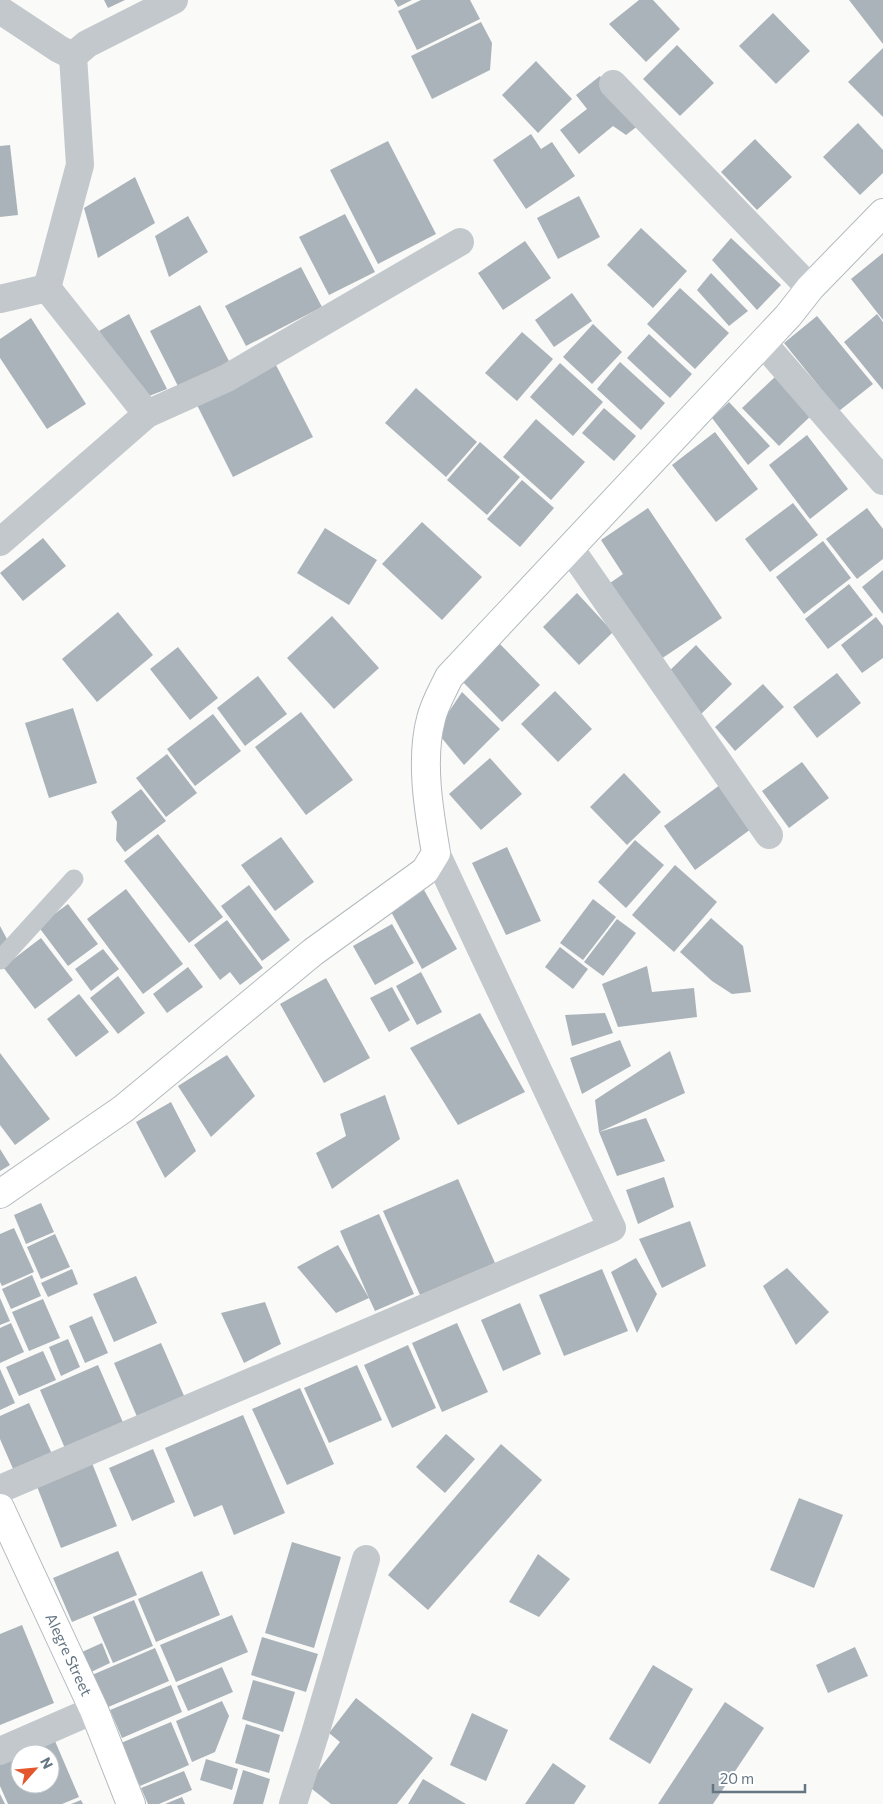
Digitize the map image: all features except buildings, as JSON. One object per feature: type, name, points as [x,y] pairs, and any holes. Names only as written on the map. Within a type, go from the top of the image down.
[{"type":"street","points":[[73,56],[87,44],[174,0]]},
{"type":"street","points":[[0,10],[59,49],[73,56]]},
{"type":"street","points":[[47,288],[80,166],[73,56]]},
{"type":"street","points":[[613,84],[810,288]]},
{"type":"street","points":[[0,1489],[612,1228],[436,853],[431,823],[425,758],[431,719],[449,677],[763,343],[810,288],[883,213]]},
{"type":"street","points":[[0,542],[147,414],[227,378],[460,242]]},
{"type":"street","points":[[0,298],[47,288]]},
{"type":"street","points":[[47,288],[147,414]]},
{"type":"street","points":[[763,343],[883,481]]},
{"type":"street","points":[[570,548],[769,835]]},
{"type":"street","points":[[0,1194],[123,1109],[313,952],[425,871],[436,853]]},
{"type":"street","name":"Alegre Street","points":[[0,1508],[94,1710],[131,1804]]},
{"type":"street","points":[[293,1804],[366,1559]]},
{"type":"street","points":[[0,1751],[94,1710]]},
{"type":"lane","points":[[0,960],[74,879]]}]
